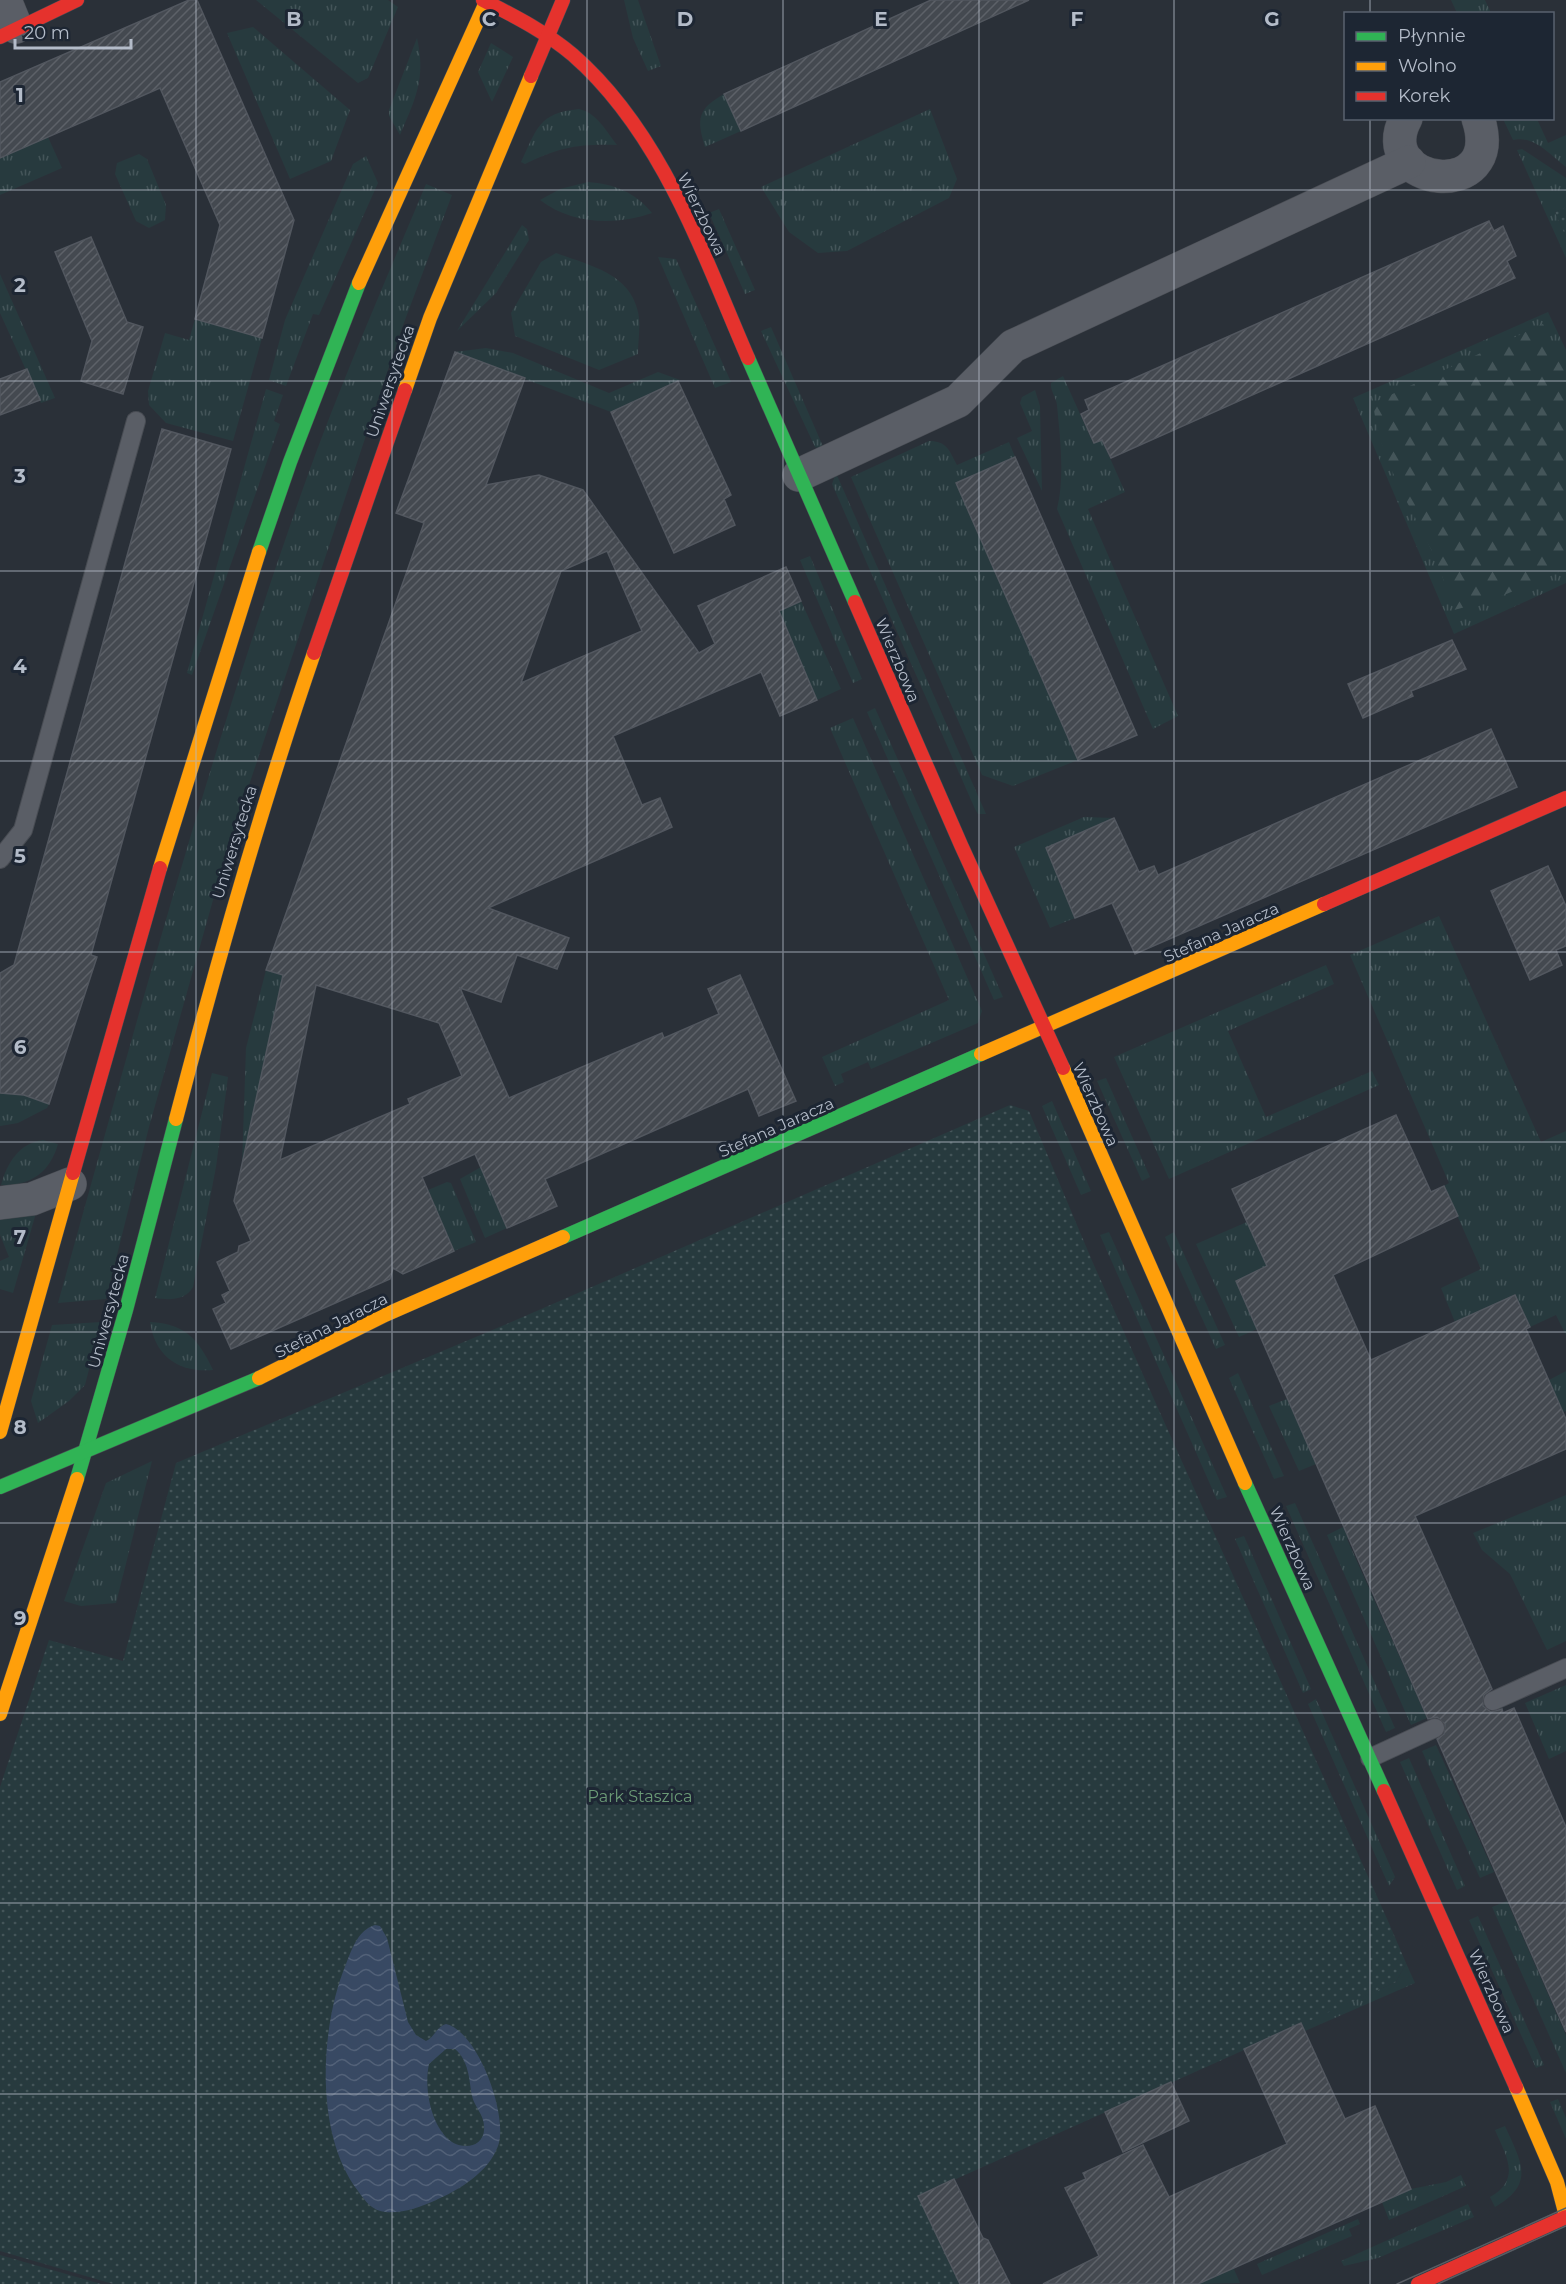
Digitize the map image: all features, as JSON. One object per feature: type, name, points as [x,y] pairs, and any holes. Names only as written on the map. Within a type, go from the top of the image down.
[{"type":"street","points":[[7,21],[77,0]]},
{"type":"street","points":[[0,1432],[204,721],[287,475],[346,314],[485,0]]},
{"type":"street","name":"Wierzbowa","points":[[485,0],[547,36],[573,55],[602,86],[649,150],[670,186],[733,320],[799,475],[1197,1375],[1538,2136],[1557,2182],[1566,2216]]},
{"type":"street","name":"Uniwersytecka","points":[[0,1714],[86,1451],[126,1310],[220,945],[274,768],[430,318],[563,0]]},
{"type":"street","points":[[1405,120],[1401,136],[1402,150],[1409,162],[1431,177],[1457,175],[1468,168],[1482,146],[1482,132],[1479,120]]},
{"type":"street","points":[[799,475],[958,401],[1013,346],[1409,162]]},
{"type":"street","name":"Stefana Jaracza","points":[[0,1487],[267,1375],[385,1315],[1566,798]]},
{"type":"street","points":[[0,1203],[32,1199],[70,1184]]},
{"type":"street","points":[[1418,2284],[1566,2216]]},
{"type":"lane","points":[[0,858],[23,830],[136,421]]},
{"type":"lane","points":[[1493,1701],[1566,1668]]},
{"type":"lane","points":[[1370,1758],[1435,1728]]},
{"type":"green space","points":[[256,0],[388,0],[398,7],[368,78],[358,83]]},
{"type":"green space","points":[[624,0],[638,0],[661,66],[648,71],[633,38]]},
{"type":"green space","points":[[1451,0],[1485,0],[1491,12],[1457,12]]},
{"type":"green space","points":[[253,27],[350,110],[331,161],[290,179],[227,33]]},
{"type":"green space","points":[[417,38],[420,52],[420,77],[411,110],[400,135],[389,116],[389,110]]},
{"type":"green space","points":[[491,43],[513,57],[492,102],[478,72]]},
{"type":"green space","points":[[724,94],[741,131],[705,147],[701,115],[715,99]]},
{"type":"green space","points":[[579,109],[596,118],[617,145],[570,148],[525,164],[521,162],[536,132],[547,119],[555,114]]},
{"type":"green space","points":[[930,109],[957,179],[949,198],[847,251],[818,253],[789,232],[761,187]]},
{"type":"green space","points":[[1503,120],[1537,120],[1548,143],[1566,135],[1566,167],[1535,143],[1521,139],[1513,140]]},
{"type":"green space","points":[[48,137],[62,168],[0,195],[0,158]]},
{"type":"green space","points":[[1522,149],[1566,178],[1566,207],[1555,212],[1566,237],[1566,258],[1517,150]]},
{"type":"green space","points":[[139,154],[147,159],[166,205],[165,220],[149,228],[136,221],[115,174],[117,163]]},
{"type":"green space","points":[[366,156],[378,183],[319,315],[313,314],[286,386],[269,380],[285,320],[353,164]]},
{"type":"green space","points":[[588,182],[623,190],[631,194],[652,213],[623,220],[594,220],[565,214],[540,200],[560,189]]},
{"type":"green space","points":[[426,184],[452,195],[402,328],[226,854],[149,1127],[106,1299],[58,1303],[175,889],[271,582],[334,405]]},
{"type":"green space","points":[[1566,207],[1566,237],[1555,212]]},
{"type":"green space","points":[[719,209],[755,290],[745,294],[709,213]]},
{"type":"green space","points":[[522,225],[527,229],[529,240],[496,293],[457,331]]},
{"type":"green space","points":[[556,253],[606,272],[626,288],[638,312],[638,354],[599,370],[515,336],[511,313],[541,262]]},
{"type":"green space","points":[[658,257],[676,259],[731,382],[715,388]]},
{"type":"green space","points":[[0,274],[55,398],[41,403],[0,313]]},
{"type":"green space","points":[[1548,312],[1566,350],[1566,583],[1454,634],[1353,398]]},
{"type":"green space","points":[[195,319],[262,338],[233,441],[166,423],[149,405],[148,391],[165,333],[189,340]]},
{"type":"green space","points":[[1543,324],[1566,370],[1566,569],[1492,600],[1454,610],[1431,549],[1388,461],[1373,403]]},
{"type":"green space","points":[[771,327],[825,451],[815,447],[761,331]]},
{"type":"green space","points":[[486,348],[513,353],[609,393],[658,372],[680,380],[611,412],[455,352]]},
{"type":"green space","points":[[1063,376],[1093,443],[1102,440],[1125,492],[1088,509],[1178,716],[1153,729],[1057,509],[1061,484],[1061,457],[1057,405],[1051,383]]},
{"type":"green space","points":[[266,389],[283,395],[274,421],[280,424],[192,675],[187,673]]},
{"type":"green space","points":[[1035,390],[1040,406],[1042,491],[1017,438],[1032,431],[1020,403],[1022,397]]},
{"type":"green space","points":[[929,441],[944,445],[957,465],[1009,442],[1015,457],[956,483],[1078,760],[1013,786],[982,775],[851,477]]},
{"type":"green space","points":[[836,473],[986,814],[978,814],[975,809],[832,484]]},
{"type":"green space","points":[[810,556],[862,679],[853,683],[800,560]]},
{"type":"green space","points":[[801,601],[841,689],[817,700],[779,611]]},
{"type":"green space","points":[[875,708],[1003,997],[994,1000],[867,712]]},
{"type":"green space","points":[[853,718],[982,1011],[978,1023],[871,1069],[868,1062],[841,1074],[844,1082],[835,1086],[822,1057],[949,1000],[830,728]]},
{"type":"green space","points":[[1084,817],[1114,818],[1046,848],[1075,918],[1050,928],[1014,847]]},
{"type":"green space","points":[[1439,916],[1541,1142],[1566,1131],[1566,1335],[1556,1315],[1530,1327],[1515,1295],[1455,1322],[1441,1288],[1481,1269],[1444,1186],[1449,1183],[1350,955]]},
{"type":"green space","points":[[1326,965],[1334,984],[1228,1031],[1266,1117],[1372,1071],[1379,1085],[1169,1179],[1114,1057]]},
{"type":"green space","points":[[266,970],[283,975],[242,1164],[246,1048]]},
{"type":"green space","points":[[212,1073],[228,1077],[216,1167],[193,1287],[190,1292],[181,1297],[155,1298]]},
{"type":"green space","points":[[1106,1078],[1150,1177],[1142,1181],[1097,1081]]},
{"type":"green space","points":[[0,1093],[24,1095],[49,1104],[47,1108],[18,1123],[0,1126]]},
{"type":"green space","points":[[1052,1101],[1091,1191],[1081,1195],[1042,1106]]},
{"type":"green space","name":"Park Staszica","points":[[1010,1105],[1029,1111],[1093,1263],[1388,1921],[1406,1963],[1396,1982],[918,2196],[960,2284],[113,2284],[0,2251],[0,1787],[49,1640],[123,1661],[176,1463],[509,1323]]},
{"type":"green space","points":[[43,1140],[58,1144],[44,1170],[30,1180],[12,1185],[1,1185],[15,1155],[27,1145]]},
{"type":"green space","points":[[481,1167],[507,1228],[485,1238],[460,1179]]},
{"type":"green space","points":[[447,1182],[451,1183],[476,1242],[454,1251],[428,1190]]},
{"type":"green space","points":[[36,1213],[13,1293],[0,1289],[0,1261],[9,1257],[0,1235],[0,1216]]},
{"type":"green space","points":[[1247,1222],[1267,1266],[1236,1281],[1257,1329],[1239,1337],[1196,1244]]},
{"type":"green space","points":[[1109,1232],[1227,1497],[1217,1500],[1100,1235]]},
{"type":"green space","points":[[1174,1232],[1225,1345],[1216,1349],[1165,1237]]},
{"type":"green space","points":[[101,1322],[85,1385],[69,1401],[38,1423],[31,1401],[52,1325]]},
{"type":"green space","points":[[150,1322],[173,1326],[189,1335],[202,1350],[213,1370],[189,1369],[170,1360],[157,1344]]},
{"type":"green space","points":[[1566,1371],[1566,1411],[1563,1412],[1549,1380]]},
{"type":"green space","points":[[1238,1373],[1284,1476],[1274,1479],[1229,1378]]},
{"type":"green space","points":[[1287,1399],[1316,1464],[1299,1471],[1269,1406]]},
{"type":"green space","points":[[152,1461],[116,1603],[81,1606],[64,1601],[106,1483]]},
{"type":"green space","points":[[1566,1495],[1566,1641],[1547,1650],[1510,1574],[1482,1550],[1473,1533]]},
{"type":"green space","points":[[1295,1503],[1395,1728],[1386,1732],[1286,1506]]},
{"type":"green space","points":[[1345,1526],[1350,1537],[1347,1539],[1427,1718],[1411,1725],[1327,1535]]},
{"type":"green space","points":[[1244,1536],[1311,1689],[1303,1693],[1235,1539]]},
{"type":"green space","points":[[1566,1685],[1566,1751],[1549,1759],[1525,1703]]},
{"type":"green space","points":[[1316,1699],[1395,1877],[1389,1886],[1308,1704]]},
{"type":"green space","points":[[1436,1745],[1494,1872],[1480,1878],[1422,1751]]},
{"type":"green space","points":[[1409,1758],[1465,1886],[1457,1890],[1400,1762]]},
{"type":"green space","points":[[1507,1901],[1566,2035],[1566,2073],[1492,1907]]},
{"type":"green space","points":[[1478,1916],[1544,2065],[1536,2068],[1469,1920]]},
{"type":"green space","points":[[1406,1963],[1415,1983],[1305,2031],[1302,2023],[1396,1982]]},
{"type":"green space","points":[[1558,2099],[1566,2118],[1566,2139],[1550,2102]]},
{"type":"green space","points":[[1505,2126],[1520,2161],[1520,2180],[1508,2198],[1495,2207],[1490,2197],[1500,2190],[1509,2175],[1507,2158],[1495,2130]]},
{"type":"green space","points":[[1461,2175],[1466,2186],[1389,2220],[1382,2202],[1411,2189],[1446,2182]]},
{"type":"green space","points":[[1468,2204],[1474,2217],[1378,2258],[1344,2266],[1341,2261]]},
{"type":"green space","points":[[1358,2219],[1360,2224],[1349,2229],[1352,2236],[1262,2275],[1257,2264]]},
{"type":"green space","points":[[0,2255],[101,2284],[0,2284]]},
{"type":"green space","points":[[1233,2267],[1240,2283],[1198,2284]]},
{"type":"water","points":[[380,1926],[387,1938],[408,2022],[416,2035],[426,2041],[446,2024],[458,2030],[479,2058],[495,2096],[499,2116],[498,2146],[487,2164],[472,2180],[444,2197],[417,2208],[398,2212],[386,2212],[373,2208],[358,2191],[344,2167],[334,2140],[328,2111],[327,2048],[337,1990],[356,1941],[369,1927]],"holes":[[[446,2049],[455,2049],[466,2065],[473,2100],[484,2122],[484,2133],[481,2139],[477,2143],[466,2146],[453,2143],[442,2132],[433,2114],[428,2093],[429,2064]]]},
{"type":"building","points":[[189,0],[197,0],[294,220],[262,338],[195,319],[220,225],[160,88],[0,158],[0,82]]},
{"type":"building","points":[[931,0],[1029,0],[741,131],[724,94]]},
{"type":"building","points":[[1489,221],[1494,231],[1503,226],[1516,256],[1507,261],[1515,278],[1111,458],[1102,440],[1094,443],[1081,414],[1089,410],[1085,400]]},
{"type":"building","points":[[91,237],[127,322],[143,327],[123,394],[81,381],[92,341],[55,252]]},
{"type":"building","points":[[455,352],[525,378],[486,485],[539,475],[583,490],[699,653],[715,644],[698,606],[786,567],[801,601],[779,611],[817,700],[780,716],[761,672],[613,736],[642,805],[660,798],[672,827],[488,908],[569,938],[557,969],[517,955],[501,1002],[460,988],[509,1098],[662,1033],[664,1038],[719,1014],[708,989],[740,975],[796,1101],[759,1116],[748,1089],[545,1179],[557,1206],[507,1228],[475,1154],[422,1177],[454,1251],[403,1274],[393,1268],[390,1279],[231,1349],[213,1309],[226,1303],[222,1295],[230,1291],[217,1262],[238,1252],[239,1246],[251,1241],[234,1201],[283,975],[266,970],[424,523],[396,513]],"holes":[[[607,551],[642,631],[521,683],[561,571]],[[316,985],[439,1023],[462,1076],[408,1099],[410,1104],[280,1160]]]},
{"type":"building","points":[[27,369],[40,400],[0,415],[0,379]]},
{"type":"building","points":[[678,381],[731,495],[724,499],[735,525],[674,553],[611,412]]},
{"type":"building","points":[[162,429],[231,449],[91,955],[97,957],[49,1104],[24,1095],[0,1093],[0,973],[14,965]]},
{"type":"building","points":[[1015,457],[1137,735],[1078,760],[956,483]]},
{"type":"building","points":[[1452,640],[1466,669],[1411,691],[1413,696],[1363,718],[1348,684]]},
{"type":"building","points":[[1491,729],[1517,787],[1135,954],[1112,903],[1075,918],[1046,848],[1114,818],[1139,872],[1154,866],[1158,875]]},
{"type":"building","points":[[1548,866],[1566,906],[1566,946],[1556,950],[1562,965],[1530,980],[1491,891]]},
{"type":"building","points":[[1396,1115],[1431,1192],[1444,1186],[1458,1216],[1333,1275],[1371,1360],[1515,1295],[1530,1327],[1526,1329],[1566,1419],[1566,1449],[1415,1516],[1492,1689],[1484,1695],[1483,1706],[1491,1712],[1502,1709],[1503,1713],[1514,1708],[1566,1827],[1566,2032],[1437,1739],[1444,1734],[1445,1724],[1437,1717],[1428,1719],[1236,1281],[1267,1266],[1232,1189]]},
{"type":"building","points":[[1301,2023],[1345,2119],[1375,2106],[1411,2189],[1198,2284],[1043,2284],[1099,2256],[1065,2188],[1086,2179],[1083,2173],[1143,2145],[1169,2197],[1287,2144],[1244,2049]]},
{"type":"building","points":[[1171,2082],[1189,2121],[1123,2152],[1105,2112]]},
{"type":"building","points":[[954,2179],[983,2238],[988,2240],[1010,2284],[960,2284],[918,2196]]},
{"type":"tram line","points":[[1397,2284],[1566,2208]]},
{"type":"tram line","points":[[1438,2284],[1566,2226]]},
{"type":"traffic: fast","points":[[259,552],[290,462],[359,283]]},
{"type":"traffic: fast","points":[[748,358],[855,602]]},
{"type":"traffic: fast","points":[[563,1237],[981,1054]]},
{"type":"traffic: fast","points":[[77,1479],[126,1310],[176,1119]]},
{"type":"traffic: fast","points":[[0,1487],[259,1378]]},
{"type":"traffic: fast","points":[[1245,1483],[1384,1791]]},
{"type":"traffic: slow","points":[[359,283],[487,0]]},
{"type":"traffic: slow","points":[[405,390],[430,318],[531,76]]},
{"type":"traffic: slow","points":[[160,868],[259,552]]},
{"type":"traffic: slow","points":[[176,1119],[240,885],[314,653]]},
{"type":"traffic: slow","points":[[981,1054],[1324,904]]},
{"type":"traffic: slow","points":[[1063,1068],[1245,1483]]},
{"type":"traffic: slow","points":[[0,1432],[73,1173]]},
{"type":"traffic: slow","points":[[259,1378],[385,1315],[563,1237]]},
{"type":"traffic: slow","points":[[0,1714],[77,1479]]},
{"type":"traffic: slow","points":[[1516,2087],[1557,2182],[1566,2216]]},
{"type":"traffic: jam","points":[[0,37],[77,0]]},
{"type":"traffic: jam","points":[[483,0],[541,32],[573,55],[604,86],[631,120],[677,196],[748,358]]},
{"type":"traffic: jam","points":[[531,76],[563,0]]},
{"type":"traffic: jam","points":[[314,653],[405,390]]},
{"type":"traffic: jam","points":[[855,602],[961,845],[1063,1068]]},
{"type":"traffic: jam","points":[[1324,904],[1566,798]]},
{"type":"traffic: jam","points":[[73,1173],[160,868]]},
{"type":"traffic: jam","points":[[1384,1791],[1516,2087]]},
{"type":"traffic: jam","points":[[1418,2284],[1566,2217]]}]
